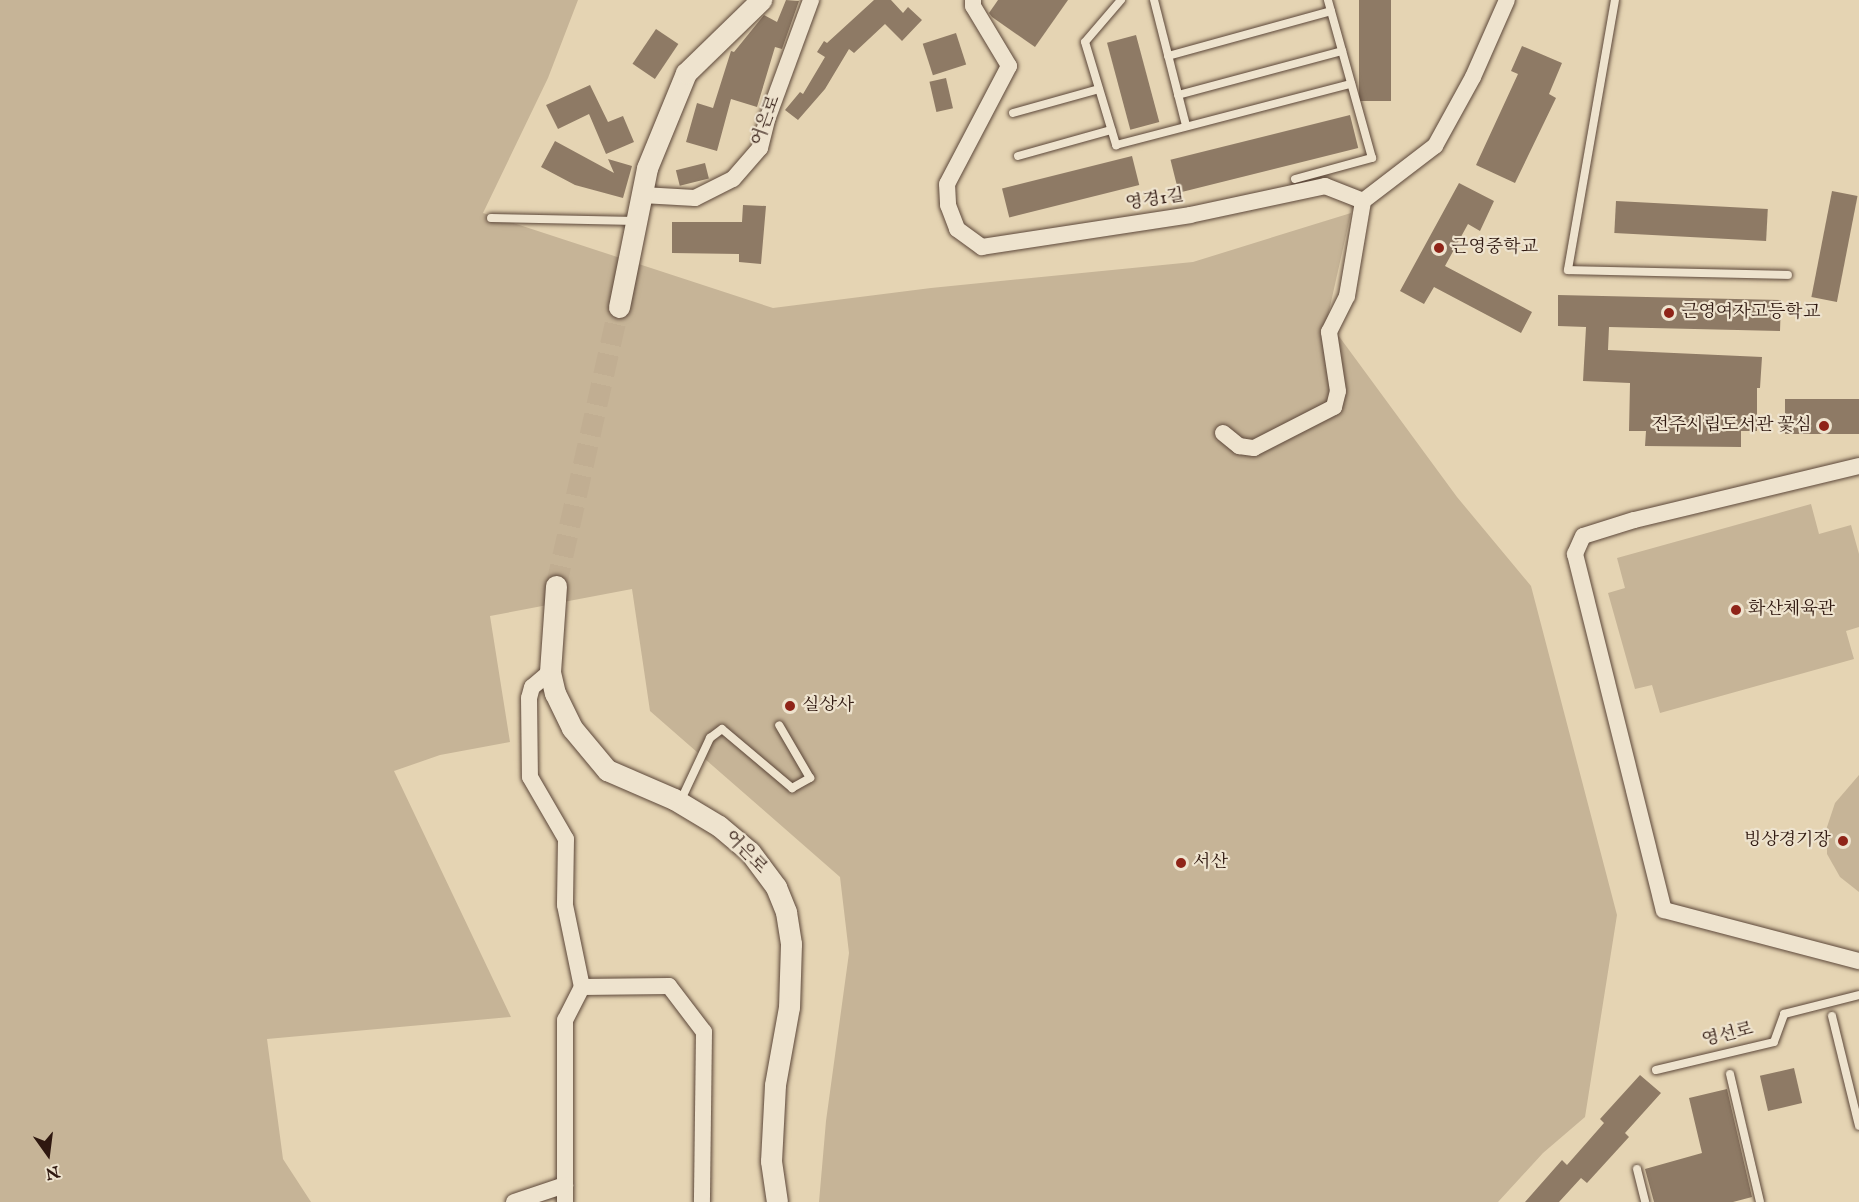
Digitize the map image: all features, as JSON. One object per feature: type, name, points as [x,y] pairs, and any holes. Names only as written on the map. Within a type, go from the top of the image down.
[{"type":"street","points":[[619,306],[647,168],[686,74],[761,0]]},
{"type":"street","name":"어은로","points":[[642,195],[695,198],[733,179],[760,148],[768,117],[811,0]]},
{"type":"street","name":"영경1길","points":[[973,0],[973,6],[1009,66],[947,184],[948,205],[957,229],[982,247],[1190,215],[1325,186],[1363,201]]},
{"type":"street","points":[[1223,433],[1239,446],[1254,448],[1334,407],[1338,391],[1329,332],[1347,296],[1363,201],[1435,146],[1473,77],[1507,0]]},
{"type":"street","points":[[1859,466],[1634,520],[1583,536],[1575,554],[1664,910],[1859,961]]},
{"type":"street","name":"어은로","points":[[556,586],[550,672],[555,693],[572,728],[607,770],[680,802],[719,826],[750,852],[776,887],[786,912],[791,944],[789,1007],[775,1085],[771,1161],[777,1202]]},
{"type":"street","points":[[514,1202],[565,1194],[565,1020],[582,987],[565,905],[566,839],[530,777],[529,698],[532,687],[550,672]]},
{"type":"street","points":[[582,987],[669,986],[704,1032],[702,1202]]},
{"type":"lane","points":[[1121,0],[1085,42],[1116,145],[1351,84]]},
{"type":"lane","points":[[1154,0],[1186,126]]},
{"type":"lane","points":[[1295,179],[1372,158],[1328,0]]},
{"type":"lane","points":[[1615,0],[1568,270],[1788,275]]},
{"type":"lane","points":[[1168,56],[1331,11]]},
{"type":"lane","points":[[1178,94],[1342,51]]},
{"type":"lane","points":[[1013,113],[1099,89]]},
{"type":"lane","points":[[1018,156],[1111,130]]},
{"type":"lane","points":[[491,218],[637,221]]},
{"type":"lane","points":[[680,802],[710,738],[722,729],[792,788],[810,778],[779,725]]},
{"type":"lane","name":"영선로","points":[[1656,1070],[1774,1042],[1784,1014],[1859,995]]},
{"type":"lane","points":[[1832,1016],[1859,1126]]},
{"type":"lane","name":"영선로","points":[[1730,1074],[1760,1202]]},
{"type":"lane","points":[[1637,1169],[1645,1202]]},
{"type":"shaded area","points":[[0,0],[578,0],[548,78],[483,213],[773,308],[931,288],[1193,262],[1351,213],[1327,320],[1457,497],[1531,586],[1617,915],[1585,1117],[1543,1153],[1498,1202],[819,1202],[826,1121],[849,953],[840,877],[650,711],[632,589],[490,616],[510,742],[440,755],[394,771],[511,1017],[267,1039],[283,1159],[311,1202],[0,1202]]},
{"type":"shaded area","name":"화산체육관","points":[[1811,504],[1819,534],[1851,525],[1859,554],[1859,627],[1846,631],[1854,659],[1660,713],[1652,685],[1635,689],[1608,593],[1625,588],[1617,558]]},
{"type":"shaded area","name":"빙상경기장","points":[[1859,775],[1859,892],[1840,877],[1827,854],[1827,827],[1835,803]]},
{"type":"building","points":[[786,0],[799,1],[782,49],[775,47],[757,107],[731,99],[717,151],[686,142],[697,103],[713,108],[731,51],[734,52],[764,15],[777,22]]},
{"type":"building","points":[[874,0],[891,0],[903,13],[908,7],[922,20],[902,41],[885,24],[854,53],[849,49],[825,89],[798,120],[785,110],[800,92],[803,94],[825,57],[817,52],[824,41],[827,43]]},
{"type":"building","points":[[998,0],[1068,0],[1035,47],[992,17],[989,13]]},
{"type":"building","points":[[1359,0],[1391,0],[1391,101],[1359,101]]},
{"type":"building","points":[[656,29],[678,44],[655,79],[633,64]]},
{"type":"building","points":[[956,33],[966,64],[933,75],[923,44]]},
{"type":"building","points":[[1136,35],[1159,122],[1130,130],[1107,43]]},
{"type":"building","points":[[1522,46],[1562,63],[1549,94],[1556,98],[1515,183],[1476,165],[1518,74],[1511,71]]},
{"type":"building","points":[[946,78],[953,108],[936,112],[929,82]]},
{"type":"building","points":[[590,85],[608,122],[623,116],[634,142],[606,154],[589,114],[558,129],[546,105]]},
{"type":"building","points":[[1350,115],[1358,148],[1179,193],[1170,160]]},
{"type":"building","points":[[555,141],[614,173],[608,159],[632,166],[623,198],[575,185],[541,167]]},
{"type":"building","points":[[1132,156],[1139,185],[1009,218],[1002,188]]},
{"type":"building","points":[[705,163],[709,179],[680,186],[676,170]]},
{"type":"building","name":"근영중학교","points":[[1459,183],[1494,201],[1480,231],[1468,224],[1445,266],[1532,312],[1521,333],[1434,287],[1424,304],[1400,291]]},
{"type":"building","points":[[1832,191],[1858,196],[1837,302],[1811,297]]},
{"type":"building","points":[[1616,201],[1768,209],[1766,241],[1614,233]]},
{"type":"building","points":[[743,205],[766,206],[761,264],[739,262],[739,254],[672,253],[672,222],[742,222]]},
{"type":"building","points":[[1558,295],[1781,300],[1780,331],[1609,327],[1608,350],[1762,357],[1760,388],[1757,388],[1757,431],[1741,431],[1741,447],[1645,446],[1646,431],[1629,431],[1630,383],[1583,381],[1586,327],[1558,326]]},
{"type":"building","name":"전주시립도서관 꽃심","points":[[1785,399],[1859,399],[1859,434],[1785,434]]},
{"type":"building","points":[[1794,1068],[1802,1103],[1768,1111],[1760,1076]]},
{"type":"building","points":[[1640,1075],[1661,1093],[1625,1133],[1629,1137],[1587,1183],[1581,1178],[1559,1202],[1525,1202],[1562,1160],[1567,1165],[1604,1123],[1600,1119]]},
{"type":"building","points":[[1727,1089],[1752,1197],[1733,1202],[1654,1202],[1645,1169],[1702,1153],[1689,1098]]},
{"type":"tunnel","points":[[556,586],[619,307]]},
{"type":"place","name":"근영중학교","points":[[1439,248]]},
{"type":"place","name":"근영여자고등학교","points":[[1669,313]]},
{"type":"place","name":"전주시립도서관 꽃심","points":[[1824,426]]},
{"type":"place","name":"화산체육관","points":[[1736,610]]},
{"type":"place","name":"실상사","points":[[790,706]]},
{"type":"place","name":"빙상경기장","points":[[1843,841]]},
{"type":"place","name":"서산","points":[[1181,863]]}]
